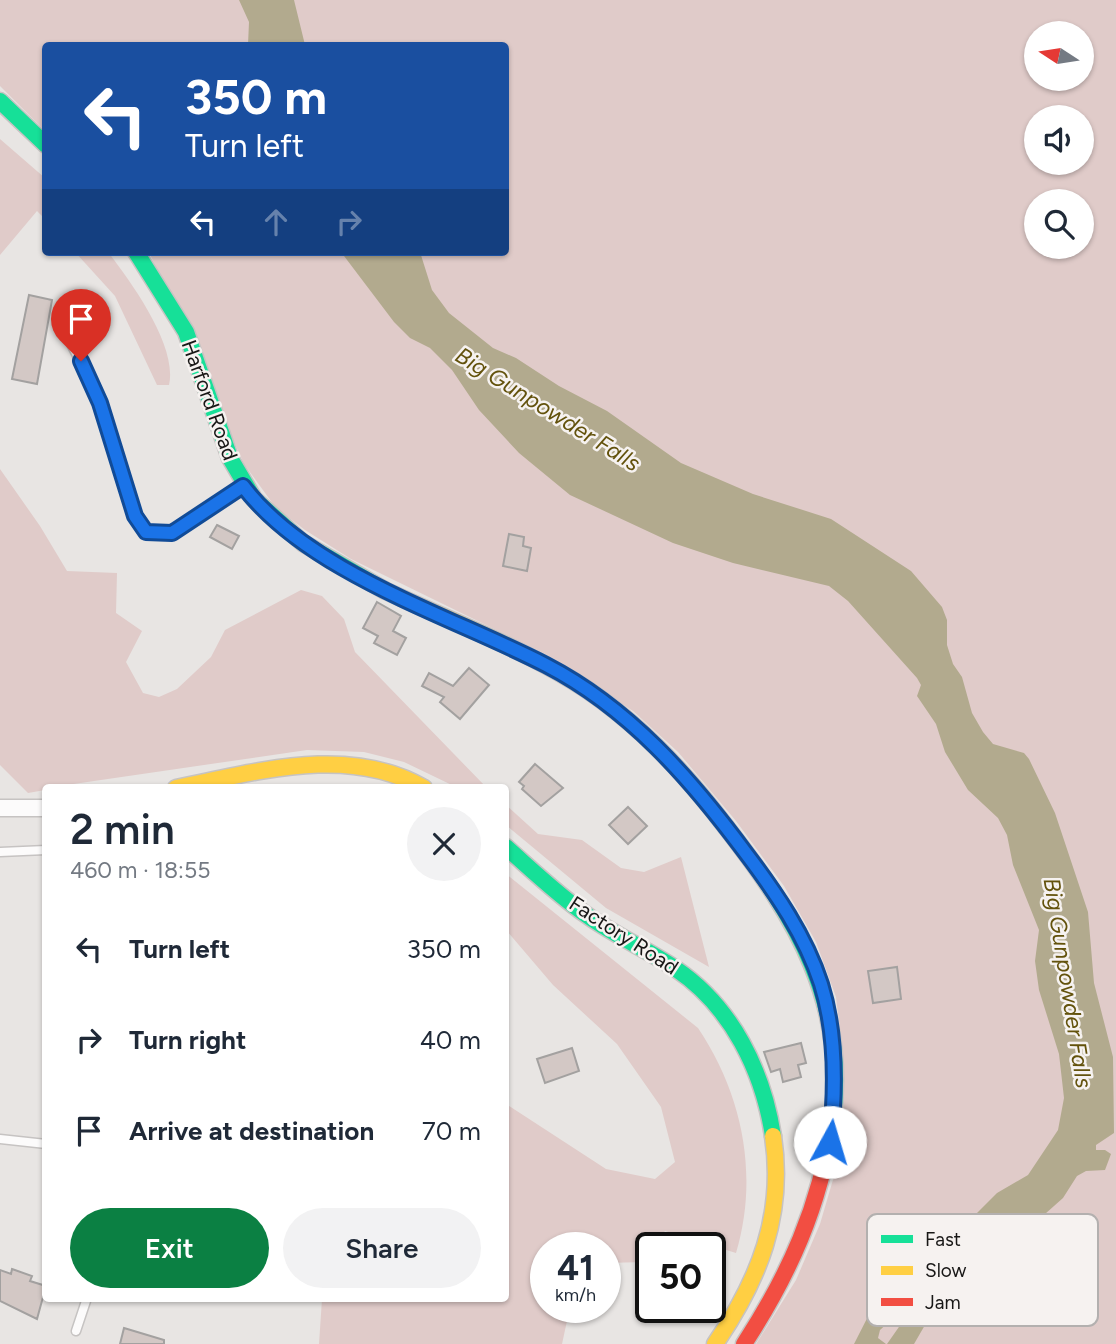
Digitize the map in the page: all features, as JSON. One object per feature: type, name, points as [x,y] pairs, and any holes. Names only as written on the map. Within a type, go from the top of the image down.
[{"type":"main road","points":[[0,101],[42,141]]},
{"type":"main road","name":"Harford Road","points":[[139,256],[183,327],[228,456],[243,486],[274,521],[331,559],[415,604],[550,667],[606,703],[656,746],[696,790],[763,875],[792,919],[811,956],[826,1005],[834,1060],[833,1118],[821,1189],[803,1242],[781,1287],[744,1344]]},
{"type":"main road","points":[[200,784],[273,771],[351,765],[388,770],[416,784]]},
{"type":"main road","name":"Factory Road","points":[[509,850],[580,910],[667,961],[696,984],[725,1017],[758,1077],[774,1140],[775,1198],[772,1229],[753,1283],[715,1344]]},
{"type":"street","points":[[0,808],[42,808]]},
{"type":"lane","points":[[65,332],[100,403],[135,516],[146,532],[172,533],[243,486]]},
{"type":"lane","points":[[0,852],[42,850]]},
{"type":"lane","points":[[0,1139],[42,1144]]},
{"type":"lane","points":[[76,1331],[86,1302]]},
{"type":"shaded area","points":[[0,0],[1116,0],[1116,1344],[756,1344],[796,1280],[820,1224],[835,1173],[844,1113],[843,1055],[836,997],[816,942],[784,886],[736,821],[678,752],[633,711],[545,654],[351,559],[305,530],[276,508],[244,464],[151,256],[509,256],[509,42],[42,42],[42,128],[0,86]]},
{"type":"shaded area","points":[[0,139],[42,175],[42,216],[37,211],[0,255]]},
{"type":"shaded area","points":[[79,256],[111,256],[140,297],[160,334],[166,352],[170,369],[169,385],[157,385],[115,296]]},
{"type":"shaded area","points":[[0,469],[40,526],[67,571],[117,573],[116,613],[142,631],[126,662],[143,693],[159,697],[177,689],[211,657],[225,630],[301,590],[322,596],[344,619],[355,652],[483,784],[450,784],[404,762],[364,752],[307,750],[73,784],[42,784],[42,791],[28,793],[0,765]]},
{"type":"shaded area","points":[[509,808],[538,834],[582,840],[621,868],[644,872],[681,857],[709,967],[606,908],[509,827]]},
{"type":"shaded area","points":[[509,876],[698,1028],[726,1081],[736,1108],[742,1137],[746,1195],[736,1253],[726,1250],[726,1232],[635,1232],[635,1262],[621,1263],[621,1232],[530,1232],[530,1323],[567,1323],[562,1344],[319,1344],[322,1302],[509,1302],[509,1106],[606,1169],[655,1179],[675,1162],[661,1107],[617,1044],[553,985],[509,934]]},
{"type":"water","points":[[239,0],[294,0],[304,42],[248,42],[249,22]]},
{"type":"water","name":"Big Gunpowder Falls","points":[[344,256],[421,256],[432,290],[449,313],[493,348],[516,358],[559,386],[607,411],[681,463],[753,494],[831,519],[911,571],[942,607],[947,620],[947,645],[953,664],[962,677],[972,713],[993,744],[1024,753],[1029,759],[1055,813],[1088,912],[1094,983],[1113,1057],[1114,1133],[1096,1145],[1096,1150],[1105,1150],[1111,1154],[1105,1170],[1086,1171],[1077,1176],[1063,1198],[1045,1214],[976,1214],[997,1193],[1028,1175],[1058,1130],[1064,1098],[1059,1054],[1039,990],[1035,961],[1039,930],[1013,865],[1007,835],[998,818],[968,790],[945,752],[936,724],[917,696],[921,685],[917,678],[848,601],[829,586],[733,563],[673,543],[570,495],[519,453],[479,410],[452,370],[430,348],[410,338],[394,322]]},
{"type":"water","points":[[867,1318],[867,1326],[884,1326],[878,1338],[886,1344],[854,1344]]},
{"type":"water","points":[[900,1326],[924,1326],[914,1344],[887,1344]]},
{"type":"building","points":[[29,295],[52,300],[37,384],[12,379]]},
{"type":"building","points":[[217,525],[239,536],[232,549],[210,537]]},
{"type":"building","points":[[509,534],[524,537],[523,546],[531,548],[527,571],[503,566]]},
{"type":"building","points":[[377,602],[401,616],[393,631],[406,638],[397,655],[374,643],[378,636],[363,628]]},
{"type":"building","points":[[469,668],[489,685],[460,719],[440,702],[444,697],[422,686],[429,673],[453,686]]},
{"type":"building","points":[[535,764],[563,788],[541,806],[522,789],[524,786],[519,782]]},
{"type":"building","points":[[628,807],[647,826],[628,844],[609,825]]},
{"type":"building","points":[[897,967],[901,999],[873,1003],[868,971]]},
{"type":"building","points":[[801,1043],[806,1063],[798,1065],[801,1077],[783,1082],[780,1069],[771,1072],[764,1052]]},
{"type":"building","points":[[572,1048],[579,1071],[545,1083],[537,1059]]},
{"type":"building","points":[[12,1269],[32,1276],[30,1281],[42,1285],[42,1301],[37,1319],[0,1301],[0,1270],[11,1274]]},
{"type":"building","points":[[124,1328],[164,1340],[164,1344],[120,1344]]},
{"type":"traffic: fast","points":[[0,101],[42,141]]},
{"type":"traffic: fast","points":[[138,256],[186,332],[230,458],[254,499],[303,543],[384,590]]},
{"type":"traffic: fast","points":[[726,827],[774,894],[812,964],[824,1001],[832,1040],[835,1080],[832,1124]]},
{"type":"traffic: fast","points":[[509,850],[577,908],[676,969],[696,984],[713,1002],[729,1021],[753,1065],[762,1088],[773,1136]]},
{"type":"traffic: slow","points":[[384,590],[526,655],[594,695],[656,746],[726,827]]},
{"type":"traffic: slow","points":[[195,784],[270,769],[333,764],[365,767],[415,784]]},
{"type":"traffic: slow","points":[[715,1344],[744,1296],[765,1246],[775,1193],[773,1136]]},
{"type":"traffic: jam","points":[[744,1344],[775,1292],[800,1239],[820,1183],[832,1124]]},
{"type":"route","points":[[81,361],[100,403],[135,516],[139,526],[146,532],[163,535],[172,533],[243,486],[274,521],[331,559],[415,604],[529,656],[571,679],[640,731],[676,766],[763,875],[792,919],[811,956],[822,987],[833,1049],[834,1094],[830,1142]]}]
